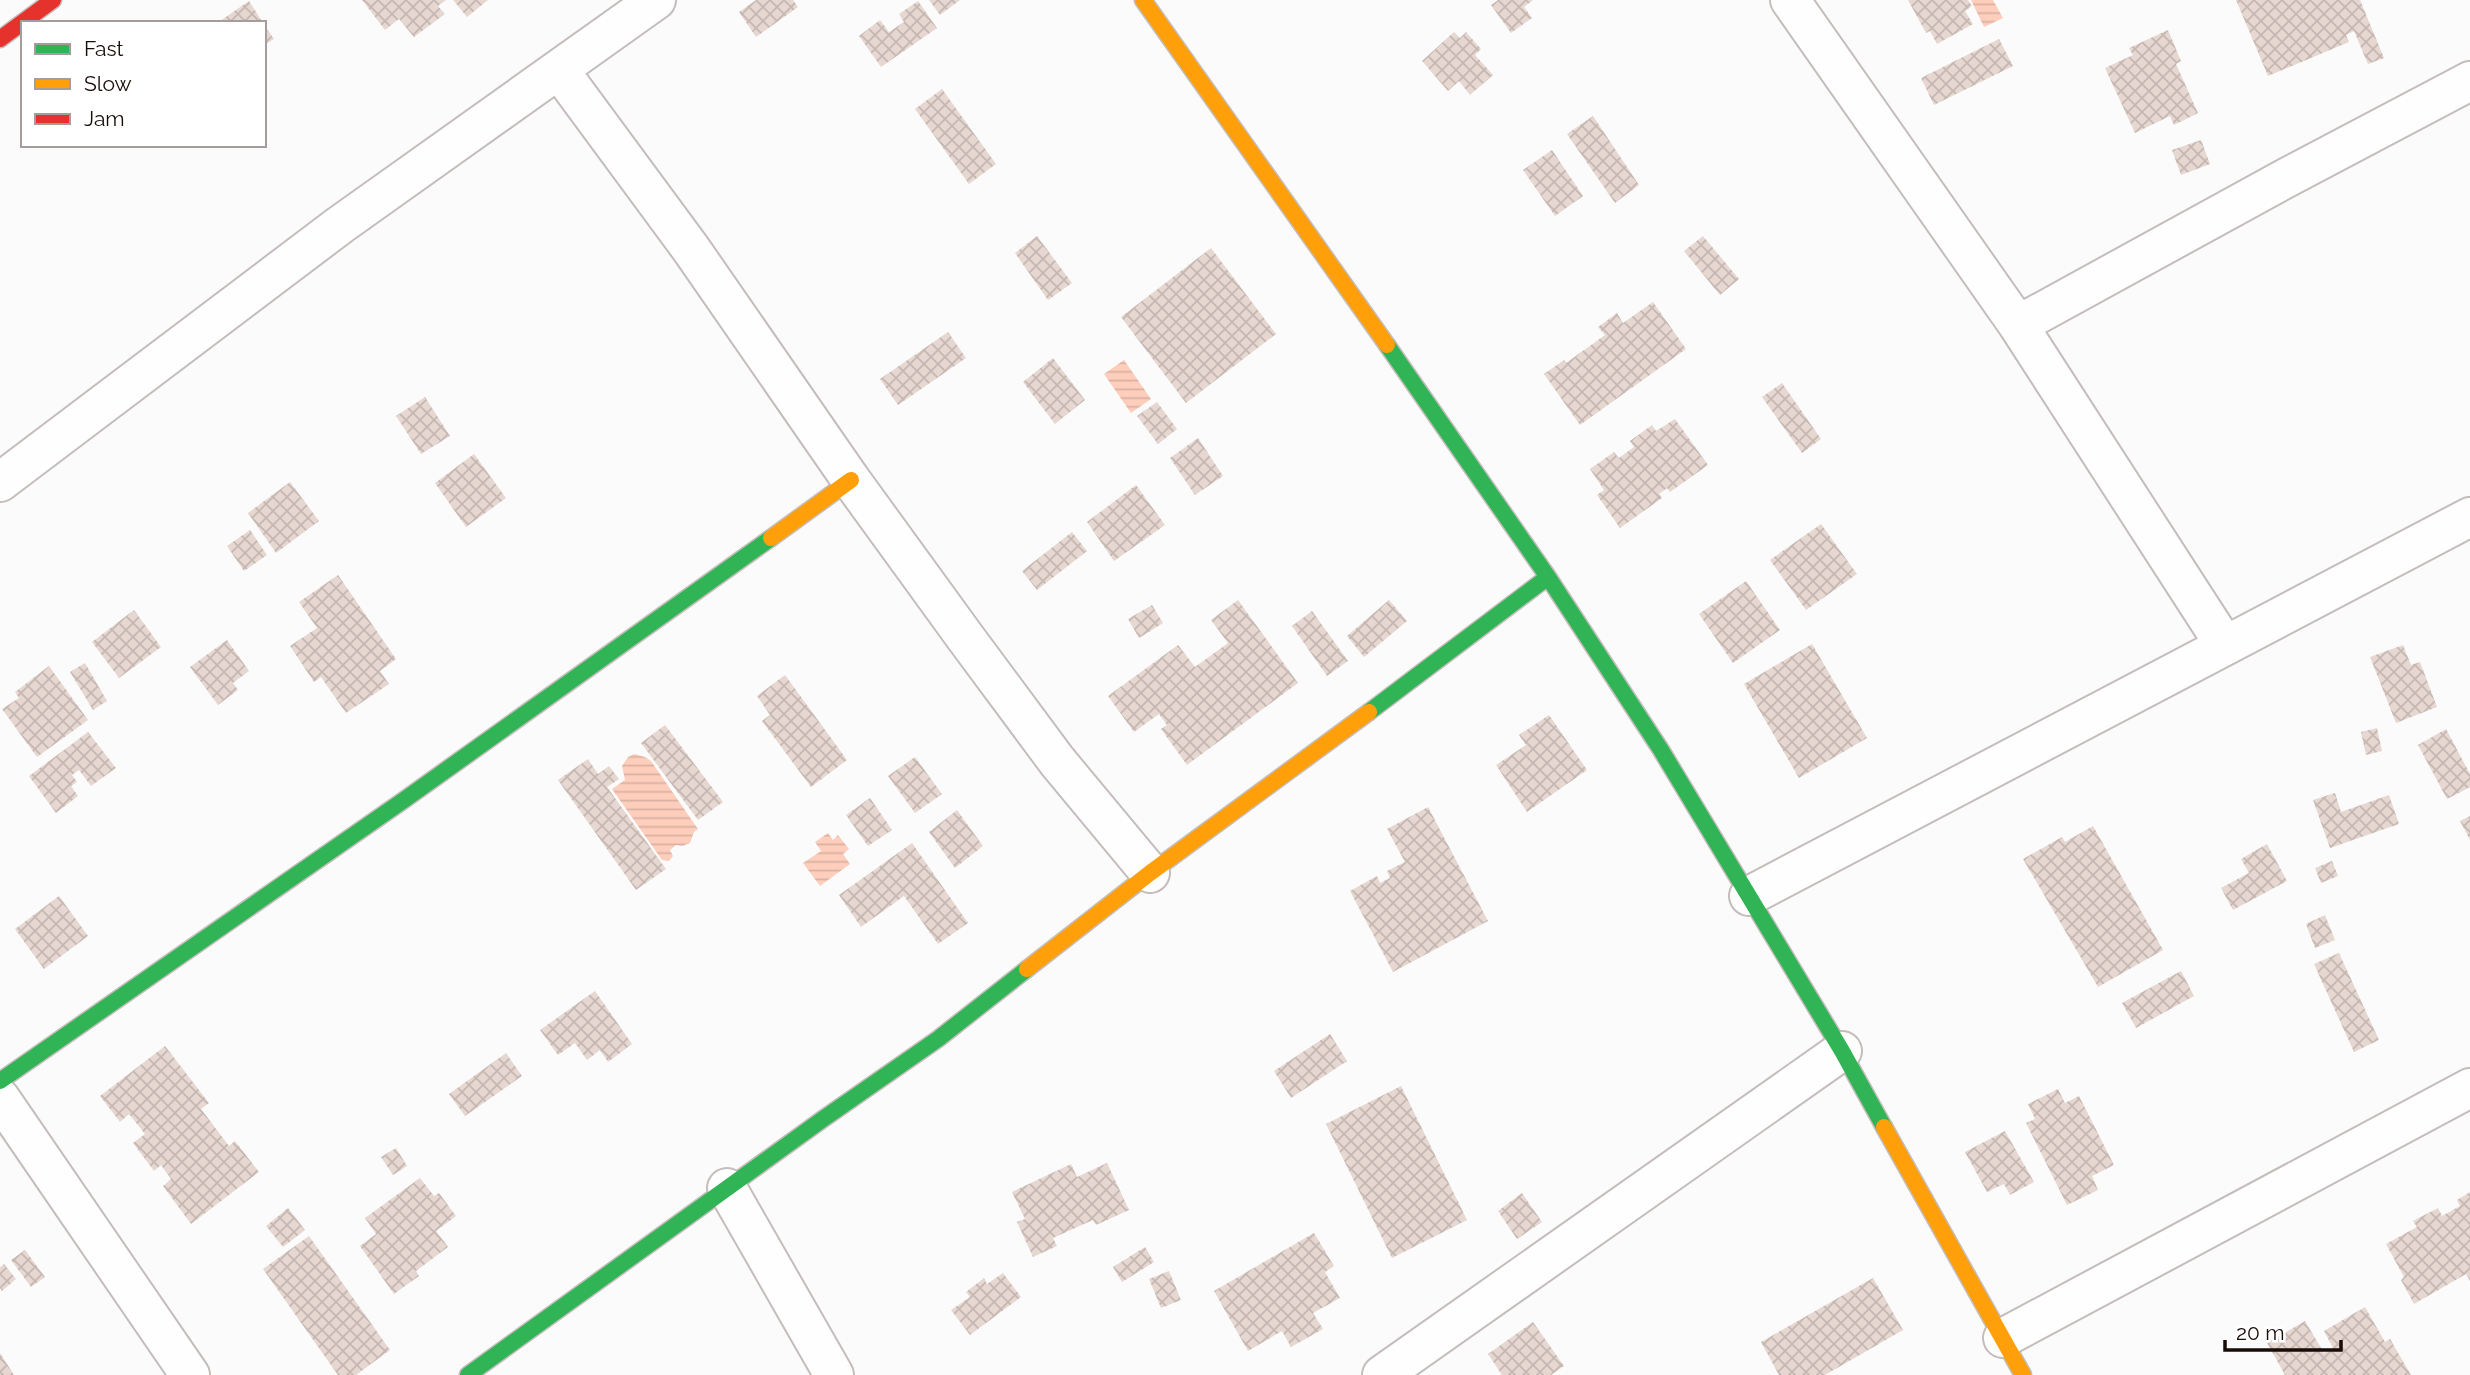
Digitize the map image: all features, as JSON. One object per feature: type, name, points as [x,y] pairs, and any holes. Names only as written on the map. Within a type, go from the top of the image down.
[{"type":"street","points":[[24,21],[53,0]]},
{"type":"street","points":[[0,482],[340,225],[656,0]]},
{"type":"street","points":[[1143,0],[1291,207],[1548,577],[1661,750],[1842,1051],[2023,1375]]},
{"type":"street","points":[[1790,0],[2018,325],[2224,644]]},
{"type":"street","points":[[0,39],[21,24]]},
{"type":"street","points":[[559,70],[691,249],[851,481],[1057,761],[1150,873]]},
{"type":"street","points":[[2018,325],[2276,183],[2470,81]]},
{"type":"street","points":[[0,1081],[415,792],[851,481]]},
{"type":"street","points":[[1749,896],[2470,517]]},
{"type":"street","points":[[468,1375],[938,1039],[1150,873],[1548,577]]},
{"type":"street","points":[[1382,1375],[1425,1362],[1842,1051]]},
{"type":"street","points":[[2003,1338],[2470,1088]]},
{"type":"street","points":[[0,1098],[190,1375]]},
{"type":"street","points":[[727,1188],[834,1375]]},
{"type":"shaded area","points":[[1971,0],[1993,0],[2003,18],[1984,27]]},
{"type":"shaded area","points":[[1124,360],[1151,399],[1131,413],[1104,374]]},
{"type":"shaded area","points":[[634,754],[651,761],[698,829],[690,843],[676,845],[670,850],[673,856],[669,861],[662,860],[612,789],[625,780],[622,766],[628,757]]},
{"type":"shaded area","points":[[828,833],[833,840],[838,835],[849,849],[843,854],[850,864],[820,886],[803,863],[821,851],[815,842]]},
{"type":"building","points":[[362,0],[446,0],[438,6],[445,14],[414,37],[399,19],[385,30]]},
{"type":"building","points":[[453,0],[488,0],[467,17]]},
{"type":"building","points":[[756,0],[793,0],[798,7],[756,37],[739,12]]},
{"type":"building","points":[[929,0],[960,0],[940,15]]},
{"type":"building","points":[[1498,0],[1533,0],[1524,7],[1532,18],[1511,33],[1491,5]]},
{"type":"building","points":[[1908,0],[1968,0],[1972,6],[1965,11],[1973,24],[1937,44],[1930,31],[1926,33]]},
{"type":"building","points":[[2236,0],[2360,0],[2384,58],[2368,64],[2354,31],[2346,35],[2349,42],[2268,76]]},
{"type":"building","points":[[249,1],[262,21],[220,21]]},
{"type":"building","points":[[918,1],[937,28],[881,67],[859,36],[880,20],[889,32],[904,22],[899,14]]},
{"type":"building","points":[[266,28],[274,39],[266,44]]},
{"type":"building","points":[[2168,30],[2181,61],[2176,64],[2198,113],[2174,125],[2170,116],[2135,133],[2105,68],[2133,55],[2129,48]]},
{"type":"building","points":[[1454,32],[1460,38],[1466,32],[1481,49],[1475,55],[1493,75],[1470,95],[1459,81],[1448,91],[1422,61]]},
{"type":"building","points":[[1999,39],[2013,66],[1934,105],[1921,78]]},
{"type":"building","points":[[942,89],[996,164],[969,184],[915,109]]},
{"type":"building","points":[[1593,116],[1639,185],[1615,203],[1567,134]]},
{"type":"building","points":[[2201,140],[2210,164],[2181,175],[2172,150]]},
{"type":"building","points":[[1552,150],[1583,196],[1555,216],[1523,170]]},
{"type":"building","points":[[1037,236],[1072,283],[1048,300],[1015,253]]},
{"type":"building","points":[[1703,236],[1739,279],[1720,295],[1684,251]]},
{"type":"building","points":[[1211,248],[1276,334],[1186,403],[1121,317]]},
{"type":"building","points":[[1653,302],[1686,349],[1580,425],[1544,374],[1564,360],[1566,363],[1605,335],[1598,327],[1617,313],[1623,323]]},
{"type":"building","points":[[948,332],[966,358],[898,405],[880,379]]},
{"type":"building","points":[[1053,358],[1085,400],[1055,424],[1023,382]]},
{"type":"building","points":[[1782,383],[1821,439],[1802,453],[1762,397]]},
{"type":"building","points":[[425,397],[450,436],[421,454],[396,416]]},
{"type":"building","points":[[1157,402],[1177,429],[1158,444],[1137,416]]},
{"type":"building","points":[[1675,419],[1708,465],[1670,492],[1667,488],[1659,494],[1662,498],[1620,528],[1597,495],[1604,490],[1590,469],[1614,452],[1619,458],[1634,447],[1630,441],[1652,425],[1656,431]]},
{"type":"building","points":[[1198,438],[1223,476],[1195,495],[1170,458]]},
{"type":"building","points":[[474,454],[506,498],[466,527],[435,483]]},
{"type":"building","points":[[290,482],[319,521],[276,553],[248,513]]},
{"type":"building","points":[[1136,485],[1165,525],[1114,561],[1087,522]]},
{"type":"building","points":[[1821,524],[1857,574],[1806,610],[1770,560]]},
{"type":"building","points":[[250,530],[267,555],[244,571],[227,546]]},
{"type":"building","points":[[1072,532],[1087,551],[1037,590],[1022,571]]},
{"type":"building","points":[[338,575],[396,659],[380,671],[389,684],[346,713],[321,677],[314,682],[290,646],[317,628],[299,602]]},
{"type":"building","points":[[1746,581],[1780,630],[1733,663],[1699,614]]},
{"type":"building","points":[[1238,600],[1298,683],[1187,765],[1161,729],[1167,725],[1159,714],[1134,732],[1108,696],[1178,645],[1195,667],[1228,643],[1211,620]]},
{"type":"building","points":[[1389,600],[1407,621],[1364,657],[1347,636]]},
{"type":"building","points":[[1152,605],[1163,623],[1139,638],[1128,619]]},
{"type":"building","points":[[134,610],[161,647],[119,678],[92,642]]},
{"type":"building","points":[[1312,611],[1348,661],[1327,676],[1292,626]]},
{"type":"building","points":[[227,640],[249,671],[233,683],[238,690],[218,705],[190,667]]},
{"type":"building","points":[[1812,644],[1867,738],[1799,778],[1744,684]]},
{"type":"building","points":[[2403,645],[2411,665],[2420,662],[2437,707],[2396,723],[2370,657]]},
{"type":"building","points":[[85,663],[107,701],[93,710],[70,672]]},
{"type":"building","points":[[49,666],[88,720],[37,757],[2,709],[19,698],[15,692]]},
{"type":"building","points":[[785,675],[847,760],[811,787],[762,721],[770,715],[757,696]]},
{"type":"building","points":[[1549,715],[1587,770],[1527,812],[1496,765],[1526,745],[1519,735]]},
{"type":"building","points":[[665,725],[723,802],[698,820],[641,743]]},
{"type":"building","points":[[2377,728],[2382,751],[2366,755],[2361,732]]},
{"type":"building","points":[[2446,729],[2470,774],[2470,787],[2447,799],[2418,745]]},
{"type":"building","points":[[88,732],[116,768],[91,786],[79,770],[72,775],[77,782],[71,786],[78,796],[56,813],[29,776]]},
{"type":"building","points":[[915,757],[942,794],[915,813],[888,776]]},
{"type":"building","points":[[588,759],[598,774],[609,766],[619,779],[607,787],[666,869],[636,890],[558,780]]},
{"type":"building","points":[[2335,793],[2341,812],[2389,795],[2399,824],[2330,848],[2313,800]]},
{"type":"building","points":[[870,798],[892,830],[868,846],[846,815]]},
{"type":"building","points":[[1428,807],[1488,921],[1393,972],[1350,891],[1377,876],[1380,883],[1390,878],[1387,871],[1405,862],[1387,829]]},
{"type":"building","points":[[957,810],[983,846],[955,868],[929,832]]},
{"type":"building","points":[[2470,816],[2470,840],[2460,821]]},
{"type":"building","points":[[2093,826],[2163,950],[2098,987],[2023,859],[2062,837],[2065,842]]},
{"type":"building","points":[[912,843],[968,923],[938,944],[904,896],[861,927],[839,895]]},
{"type":"building","points":[[2267,844],[2287,881],[2233,910],[2221,888],[2249,873],[2241,859]]},
{"type":"building","points":[[2332,861],[2338,876],[2321,883],[2315,868]]},
{"type":"building","points":[[59,896],[88,936],[44,969],[15,929]]},
{"type":"building","points":[[2325,915],[2335,940],[2315,948],[2306,924]]},
{"type":"building","points":[[2339,953],[2379,1040],[2354,1052],[2314,964]]},
{"type":"building","points":[[2181,971],[2194,996],[2136,1028],[2122,1003]]},
{"type":"building","points":[[595,991],[632,1044],[608,1062],[600,1050],[587,1060],[575,1043],[558,1055],[540,1030]]},
{"type":"building","points":[[1330,1034],[1347,1061],[1291,1098],[1274,1071]]},
{"type":"building","points":[[165,1046],[209,1103],[201,1109],[229,1146],[235,1141],[259,1172],[191,1224],[163,1186],[171,1179],[161,1165],[154,1171],[133,1143],[145,1134],[129,1114],[120,1122],[100,1096]]},
{"type":"building","points":[[506,1053],[522,1076],[465,1116],[449,1094]]},
{"type":"building","points":[[1401,1086],[1467,1220],[1392,1258],[1326,1124]]},
{"type":"building","points":[[2058,1089],[2065,1103],[2079,1096],[2114,1165],[2092,1176],[2098,1190],[2067,1205],[2026,1123],[2035,1119],[2028,1104]]},
{"type":"building","points":[[2005,1131],[2034,1182],[2010,1195],[2004,1184],[1987,1192],[1965,1152]]},
{"type":"building","points":[[396,1148],[407,1166],[393,1175],[381,1157]]},
{"type":"building","points":[[1107,1163],[1129,1210],[1096,1225],[1093,1220],[1053,1238],[1057,1246],[1033,1257],[1017,1222],[1025,1219],[1012,1192],[1071,1164],[1077,1177]]},
{"type":"building","points":[[420,1178],[434,1196],[439,1193],[456,1216],[436,1231],[448,1247],[416,1271],[419,1276],[394,1294],[360,1246],[376,1234],[365,1218]]},
{"type":"building","points":[[2470,1192],[2470,1281],[2466,1274],[2414,1304],[2401,1280],[2404,1277],[2386,1244],[2417,1227],[2413,1221],[2438,1208],[2442,1216],[2460,1206],[2457,1200]]},
{"type":"building","points":[[1522,1193],[1542,1222],[1517,1239],[1498,1211]]},
{"type":"building","points":[[288,1208],[305,1230],[283,1247],[266,1226]]},
{"type":"building","points":[[1314,1233],[1334,1266],[1325,1272],[1340,1298],[1313,1313],[1323,1329],[1291,1347],[1282,1331],[1248,1351],[1214,1291]]},
{"type":"building","points":[[309,1236],[390,1350],[356,1375],[338,1375],[263,1269]]},
{"type":"building","points":[[1145,1247],[1154,1262],[1122,1282],[1113,1267]]},
{"type":"building","points":[[25,1250],[45,1277],[31,1287],[11,1260]]},
{"type":"building","points":[[4,1264],[16,1279],[2,1291],[0,1267]]},
{"type":"building","points":[[1169,1271],[1181,1300],[1161,1308],[1149,1279]]},
{"type":"building","points":[[1003,1273],[1021,1297],[970,1335],[951,1310],[970,1297],[966,1292],[984,1278],[987,1284]]},
{"type":"building","points":[[1873,1278],[1903,1330],[1825,1375],[1779,1375],[1761,1342]]},
{"type":"building","points":[[2365,1307],[2385,1342],[2390,1339],[2411,1375],[2285,1375],[2267,1343],[2305,1321],[2324,1353],[2333,1348],[2324,1331]]},
{"type":"building","points":[[1533,1322],[1564,1366],[1551,1375],[1502,1375],[1488,1354]]},
{"type":"building","points":[[0,1353],[14,1375],[0,1375]]},
{"type":"traffic: fast","points":[[1387,345],[1548,577],[1661,750],[1842,1051],[1884,1127]]},
{"type":"traffic: fast","points":[[0,1081],[404,800],[771,538]]},
{"type":"traffic: fast","points":[[1369,712],[1548,577]]},
{"type":"traffic: fast","points":[[468,1375],[938,1039],[1027,969]]},
{"type":"traffic: slow","points":[[1143,0],[1387,345]]},
{"type":"traffic: slow","points":[[771,538],[851,480]]},
{"type":"traffic: slow","points":[[1027,969],[1150,873],[1369,712]]},
{"type":"traffic: slow","points":[[1884,1127],[2023,1375]]},
{"type":"traffic: jam","points":[[24,21],[53,0]]},
{"type":"traffic: jam","points":[[0,39],[21,24]]}]
